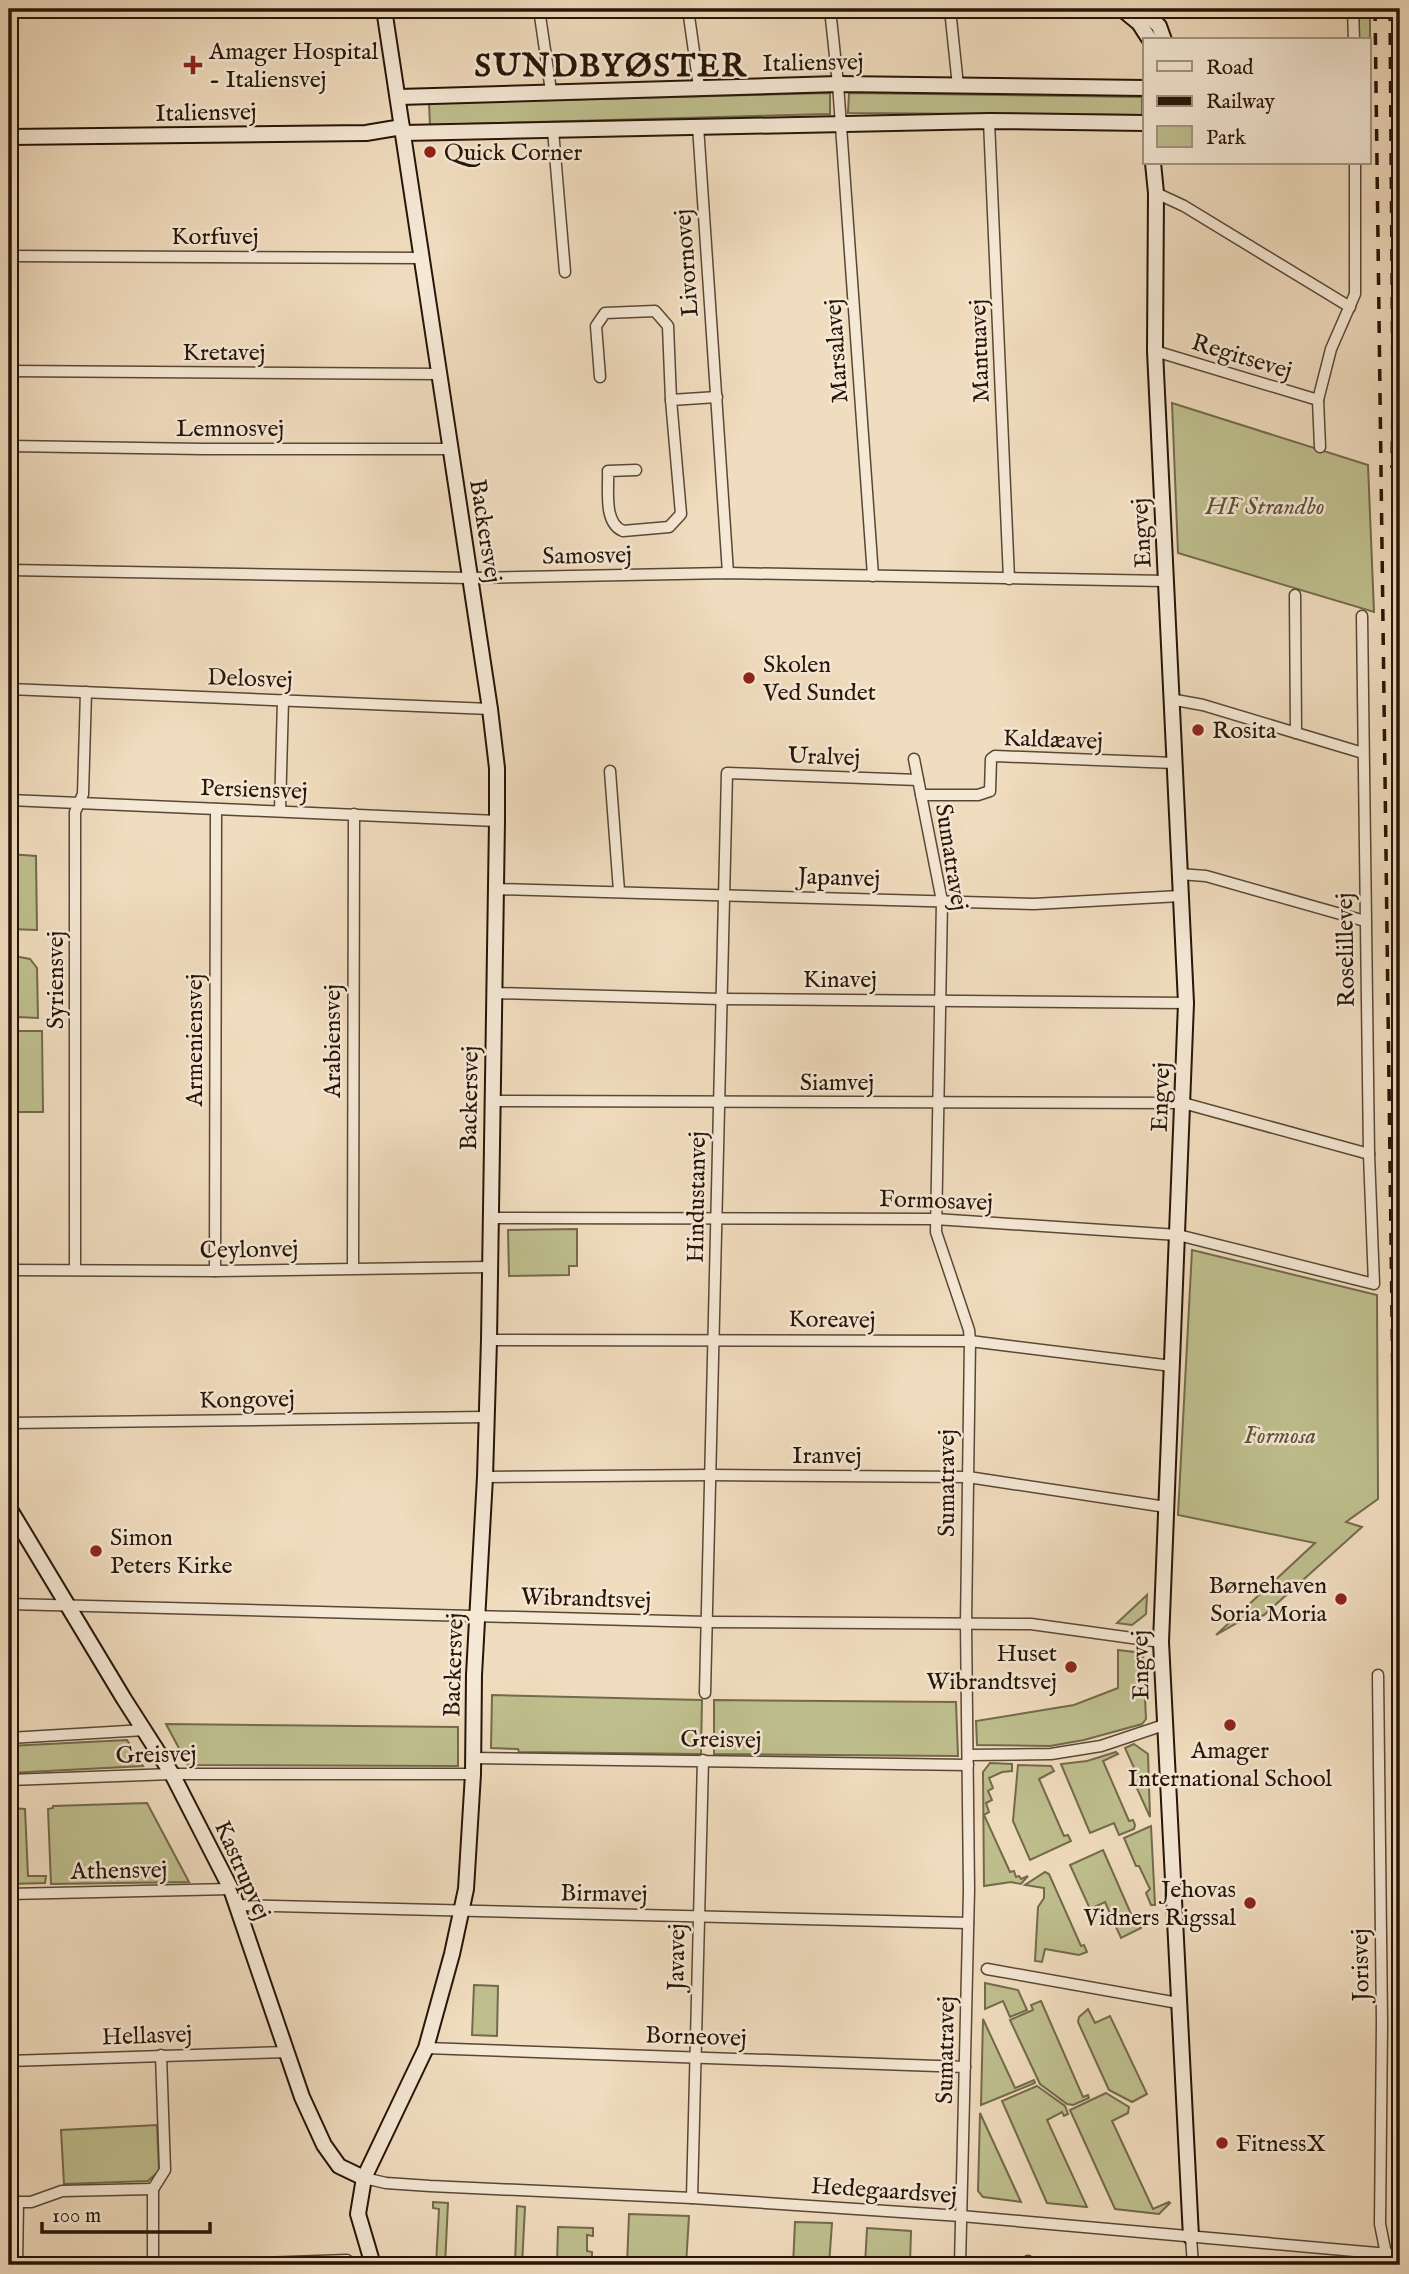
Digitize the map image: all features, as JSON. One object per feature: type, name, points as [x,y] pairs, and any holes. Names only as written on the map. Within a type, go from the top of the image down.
[{"type":"street","name":"Backersvej","points":[[364,2178],[426,2048],[463,1911],[473,1774],[474,1675],[485,1477],[498,821],[497,768],[471,578],[384,9]]},
{"type":"street","points":[[540,9],[551,91]]},
{"type":"street","points":[[688,9],[699,87]]},
{"type":"street","name":"Marsalavej","points":[[830,9],[841,123],[873,576]]},
{"type":"street","points":[[950,9],[958,86]]},
{"type":"street","points":[[1122,9],[1145,14],[1157,38]]},
{"type":"street","points":[[1353,9],[1354,38]]},
{"type":"street","name":"Italiensvej","points":[[399,97],[838,84],[1143,88]]},
{"type":"street","name":"Italiensvej","points":[[9,137],[989,121],[1143,123]]},
{"type":"street","name":"Mantuavej","points":[[989,121],[1009,579]]},
{"type":"street","name":"Livornovej","points":[[698,126],[728,573]]},
{"type":"street","points":[[553,130],[565,272]]},
{"type":"street","name":"Engvej","points":[[1153,164],[1156,193],[1155,351],[1186,1003],[1161,1643],[1193,2265]]},
{"type":"street","name":"Engvej","points":[[1156,193],[1160,164]]},
{"type":"street","points":[[1320,447],[1318,400],[1331,349],[1355,294],[1355,164]]},
{"type":"street","points":[[1156,193],[1184,206],[1350,307]]},
{"type":"street","name":"Korfuvej","points":[[9,256],[421,258]]},
{"type":"street","name":"Livornovej","points":[[600,377],[596,326],[605,313],[655,311],[668,326],[671,400],[681,514],[669,527],[623,530],[617,528],[610,518],[608,471],[636,470]]},
{"type":"street","name":"Regitsevej","points":[[1155,351],[1318,400]]},
{"type":"street","name":"Kretavej","points":[[9,371],[439,374]]},
{"type":"street","points":[[671,400],[717,397]]},
{"type":"street","name":"Lemnosvej","points":[[9,446],[451,449]]},
{"type":"street","name":"Samosvej","points":[[9,570],[471,578],[728,573],[1166,580]]},
{"type":"street","points":[[1296,595],[1296,733]]},
{"type":"street","name":"Roselillevej","points":[[1362,616],[1369,1154],[1374,1284]]},
{"type":"street","name":"Delosvej","points":[[9,689],[489,709]]},
{"type":"street","name":"Syriensvej","points":[[75,1270],[75,811],[83,794],[86,692]]},
{"type":"street","points":[[1170,699],[1203,705],[1363,753]]},
{"type":"street","points":[[280,811],[283,700]]},
{"type":"street","name":"Kaldæavej","points":[[921,795],[978,795],[990,791],[991,759],[995,756],[1174,763]]},
{"type":"street","name":"Sumatravej","points":[[915,759],[942,901],[936,1232],[969,1330],[970,1341],[966,1625],[968,1923],[960,2265]]},
{"type":"street","points":[[610,771],[619,891]]},
{"type":"street","name":"Uralvej","points":[[727,773],[918,780]]},
{"type":"street","name":"Hindustanvej","points":[[707,1622],[727,773]]},
{"type":"street","name":"Persiensvej","points":[[9,800],[498,821]]},
{"type":"street","name":"Armeniensvej","points":[[215,1271],[216,809]]},
{"type":"street","name":"Arabiensvej","points":[[353,1268],[354,814]]},
{"type":"street","points":[[1179,874],[1206,876],[1365,921]]},
{"type":"street","name":"Japanvej","points":[[496,889],[1034,904],[1180,896]]},
{"type":"street","name":"Kinavej","points":[[494,993],[721,999],[1186,1003]]},
{"type":"street","name":"Siamvej","points":[[492,1101],[1183,1103],[1369,1154]]},
{"type":"street","name":"Formosavej","points":[[490,1218],[935,1219],[1178,1235],[1374,1284]]},
{"type":"street","name":"Ceylonvej","points":[[9,1270],[215,1271],[489,1267]]},
{"type":"street","name":"Koreavej","points":[[489,1340],[970,1341],[1172,1366]]},
{"type":"street","name":"Kongovej","points":[[9,1423],[486,1417]]},
{"type":"street","name":"Iranvej","points":[[485,1477],[968,1477],[1166,1507]]},
{"type":"street","name":"Kastrupvej","points":[[9,1508],[172,1774],[239,1905],[302,2097],[324,2145],[339,2166],[364,2178]]},
{"type":"street","name":"Wibrandtsvej","points":[[9,1604],[707,1622],[1031,1624],[1161,1643]]},
{"type":"street","points":[[705,1693],[707,1622]]},
{"type":"street","name":"Jorisvej","points":[[1378,1675],[1382,2022],[1380,2224],[1386,2254]]},
{"type":"street","name":"Greisvej","points":[[473,1758],[968,1760],[1051,1754],[1101,1746],[1164,1725]]},
{"type":"street","name":"Greisvej","points":[[9,1738],[145,1730]]},
{"type":"street","name":"Javavej","points":[[692,2198],[703,1760]]},
{"type":"street","name":"Greisvej","points":[[9,1780],[172,1774],[473,1774]]},
{"type":"street","name":"Athensvej","points":[[9,1894],[231,1889]]},
{"type":"street","name":"Birmavej","points":[[239,1905],[968,1923]]},
{"type":"street","points":[[987,1969],[1178,2003]]},
{"type":"street","name":"Borneovej","points":[[426,2048],[965,2067]]},
{"type":"street","name":"Hellasvej","points":[[9,2061],[287,2052]]},
{"type":"street","points":[[153,2265],[153,2189],[165,2170],[161,2055]]},
{"type":"street","points":[[364,2178],[358,2214],[373,2265]]},
{"type":"street","name":"Hedegaardsvej","points":[[364,2178],[386,2183],[430,2186],[692,2198],[961,2216],[1400,2255]]},
{"type":"street","points":[[17,2265],[13,2202],[31,2202],[62,2191],[153,2189]]},
{"type":"street","points":[[208,2265],[347,2260]]},
{"type":"green space","points":[[1359,9],[1370,9],[1370,38],[1358,38]]},
{"type":"green space","points":[[830,93],[830,114],[430,125],[429,103]]},
{"type":"green space","points":[[849,93],[1142,97],[1142,115],[848,113]]},
{"type":"green space","name":"HF Strandbo","points":[[1172,403],[1368,465],[1374,612],[1178,553]]},
{"type":"green space","points":[[9,854],[36,856],[37,930],[9,929]]},
{"type":"green space","points":[[14,956],[30,959],[37,968],[38,1018],[18,1017],[9,1021],[9,964],[12,964]]},
{"type":"green space","points":[[9,1031],[42,1031],[43,1112],[9,1112]]},
{"type":"green space","points":[[577,1229],[577,1266],[569,1266],[569,1275],[509,1276],[508,1230]]},
{"type":"green space","name":"Formosa","points":[[1192,1250],[1377,1295],[1378,1499],[1346,1522],[1362,1527],[1264,1615],[1237,1623],[1216,1635],[1315,1543],[1178,1515]]},
{"type":"green space","points":[[1147,1595],[1146,1614],[1132,1625],[1117,1623]]},
{"type":"green space","points":[[1118,1650],[1143,1653],[1146,1719],[1142,1724],[1050,1746],[977,1745],[976,1721],[1074,1705],[1118,1688]]},
{"type":"green space","points":[[492,1695],[702,1700],[701,1754],[519,1752],[518,1749],[491,1748]]},
{"type":"green space","points":[[714,1700],[956,1702],[958,1756],[714,1754]]},
{"type":"green space","points":[[166,1724],[458,1727],[458,1766],[188,1765]]},
{"type":"green space","points":[[127,1740],[143,1766],[9,1773],[9,1746]]},
{"type":"green space","points":[[1134,1744],[1148,1754],[1150,1817],[1130,1773],[1135,1770],[1125,1748]]},
{"type":"green space","points":[[1116,1752],[1118,1754],[1103,1761],[1129,1821],[1133,1820],[1134,1829],[1119,1835],[1114,1823],[1090,1833],[1061,1764],[1087,1761]]},
{"type":"green space","points":[[990,1763],[1012,1764],[1012,1771],[989,1778],[993,1788],[988,1791],[992,1800],[986,1803],[989,1812],[984,1815],[1010,1872],[1014,1871],[1016,1877],[1021,1879],[1028,1876],[1021,1884],[1011,1882],[984,1886],[983,1772]]},
{"type":"green space","points":[[1018,1765],[1051,1766],[1054,1771],[1039,1779],[1064,1836],[1068,1835],[1071,1841],[1030,1860],[1013,1821]]},
{"type":"green space","points":[[147,1803],[189,1882],[51,1884],[48,1809],[53,1806]]},
{"type":"green space","points":[[9,1808],[25,1809],[28,1876],[46,1876],[45,1883],[9,1884]]},
{"type":"green space","points":[[1151,1826],[1155,1905],[1151,1905],[1146,1893],[1150,1889],[1124,1838]]},
{"type":"green space","points":[[1103,1850],[1135,1923],[1139,1922],[1141,1928],[1121,1938],[1105,1902],[1090,1909],[1070,1865]]},
{"type":"green space","points":[[1045,1872],[1049,1874],[1081,1946],[1084,1945],[1087,1952],[1079,1955],[1045,1949],[1042,1962],[1035,1961],[1038,1907],[1044,1898],[1044,1888],[1025,1885]]},
{"type":"green space","points":[[985,1983],[1018,1990],[1027,2010],[1010,2017],[1003,2001],[985,2009]]},
{"type":"green space","points":[[474,1985],[498,1986],[497,2036],[472,2035]]},
{"type":"green space","points":[[1041,2001],[1083,2097],[1088,2095],[1089,2098],[1073,2105],[1067,2104],[1040,2084],[1010,2020],[1033,2010],[1031,2005]]},
{"type":"green space","points":[[1088,2009],[1095,2023],[1110,2016],[1147,2094],[1132,2102],[1109,2090],[1078,2022],[1079,2017]]},
{"type":"green space","points":[[983,2019],[1015,2088],[1034,2080],[1035,2083],[981,2105]]},
{"type":"green space","points":[[1037,2086],[1065,2106],[1068,2114],[1064,2116],[1062,2112],[1047,2120],[1087,2207],[1047,2203],[1002,2101]]},
{"type":"green space","points":[[1106,2093],[1129,2107],[1128,2113],[1112,2121],[1153,2209],[1170,2203],[1159,2214],[1115,2209],[1070,2110]]},
{"type":"green space","points":[[980,2113],[1021,2202],[983,2197],[978,2191]]},
{"type":"green space","points":[[157,2125],[159,2171],[148,2181],[64,2184],[61,2130]]},
{"type":"green space","points":[[433,2202],[448,2203],[445,2265],[436,2265],[439,2209],[433,2208]]},
{"type":"green space","points":[[517,2206],[525,2207],[522,2265],[515,2265]]},
{"type":"green space","points":[[629,2214],[689,2216],[686,2265],[627,2265]]},
{"type":"green space","points":[[795,2222],[832,2223],[829,2265],[793,2265]]},
{"type":"green space","points":[[558,2227],[593,2228],[593,2236],[587,2235],[587,2251],[592,2252],[592,2265],[557,2265]]},
{"type":"green space","points":[[867,2228],[911,2231],[910,2265],[865,2265]]},
{"type":"railway","points":[[1375,9],[1400,1929]]},
{"type":"railway","points":[[1390,9],[1392,468]]},
{"type":"railway","points":[[1398,2265],[1400,2126]]},
{"type":"place","name":"Amager Hospital - Italiensvej","points":[[193,65]]},
{"type":"place","name":"Quick Corner","points":[[430,152]]},
{"type":"place","name":"Skolen Ved Sundet","points":[[749,678]]},
{"type":"place","name":"Rosita","points":[[1198,730]]},
{"type":"place","name":"Simon Peters Kirke","points":[[96,1551]]},
{"type":"place","name":"Børnehaven Soria Moria","points":[[1341,1599]]},
{"type":"place","name":"Huset Wibrandtsvej","points":[[1071,1667]]},
{"type":"place","name":"Amager International School","points":[[1230,1725]]},
{"type":"place","name":"Jehovas Vidners Rigssal","points":[[1250,1903]]},
{"type":"place","name":"FitnessX","points":[[1222,2143]]},
{"type":"district","name":"SUNDBYØSTER","points":[[611,65]]}]
